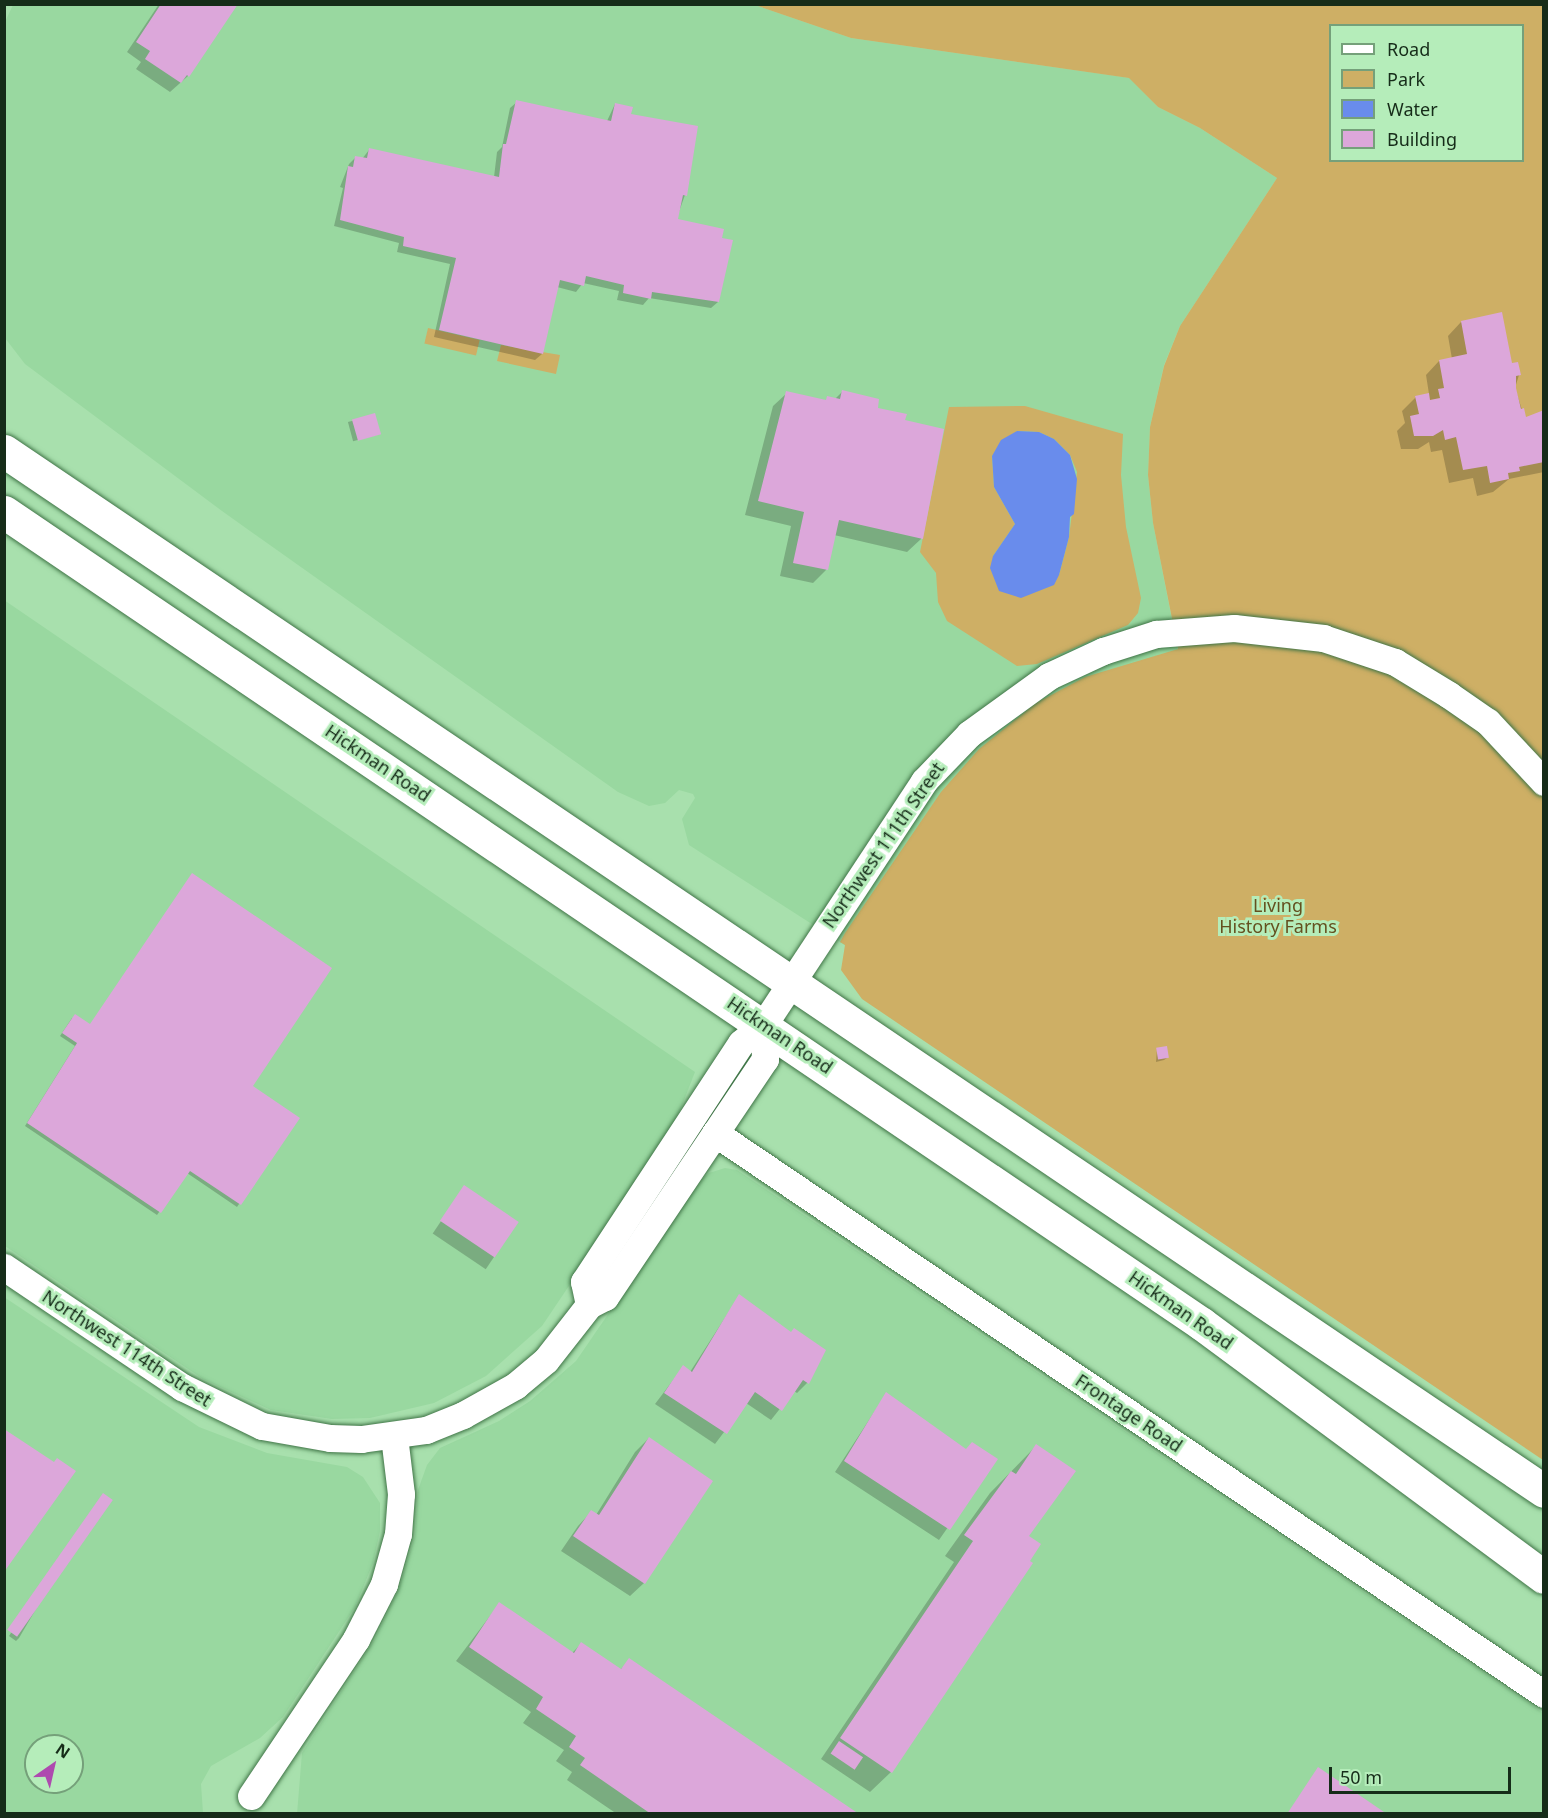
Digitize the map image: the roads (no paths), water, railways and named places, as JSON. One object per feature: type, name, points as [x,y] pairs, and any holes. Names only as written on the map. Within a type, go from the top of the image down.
[{"type":"main road","points":[[4,451],[788,984],[1544,1491]]},
{"type":"main road","name":"Hickman Road","points":[[4,512],[764,1024],[1202,1324],[1544,1577]]},
{"type":"street","name":"Northwest 111th Street","points":[[589,1305],[584,1282],[741,1043],[764,1024],[788,984],[943,758],[977,728],[1049,676],[1103,651],[1156,634],[1234,628],[1274,630],[1323,638],[1372,654],[1412,672],[1480,716],[1544,782]]},
{"type":"street","points":[[251,1796],[356,1639],[384,1584],[398,1534],[401,1494],[394,1436],[426,1430],[463,1416],[515,1386],[546,1360],[589,1305],[605,1297],[765,1059],[764,1024]]},
{"type":"street","name":"Frontage Road","points":[[715,1132],[1544,1694]]},
{"type":"street","name":"Northwest 114th Street","points":[[4,1267],[182,1387],[226,1412],[298,1435],[361,1439],[394,1436]]},
{"type":"water","points":[[1017,431],[1039,432],[1054,439],[1070,455],[1077,479],[1074,514],[1070,517],[1069,537],[1059,575],[1054,585],[1021,598],[999,591],[990,568],[993,556],[1015,524],[994,487],[992,456],[1001,440]]},
{"type":"park label","name":"Living History Farms","points":[[1278,916]]}]
